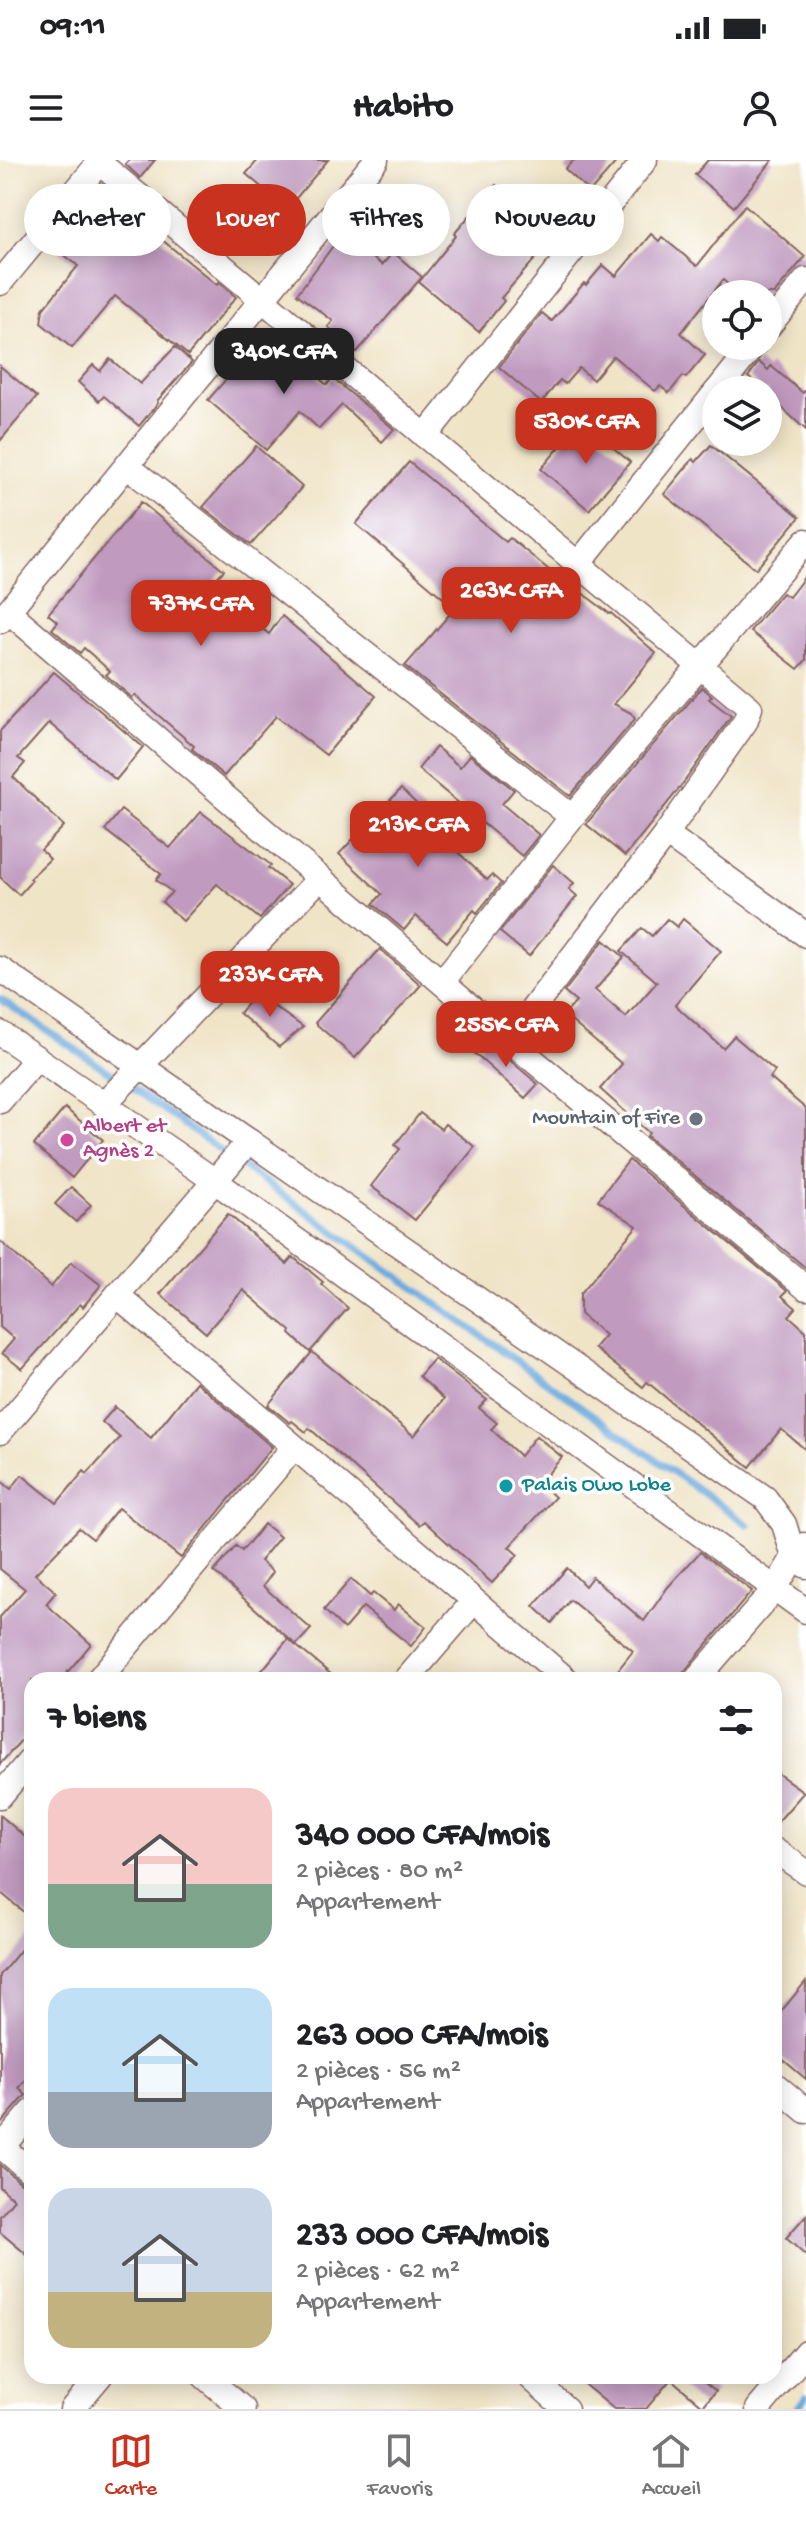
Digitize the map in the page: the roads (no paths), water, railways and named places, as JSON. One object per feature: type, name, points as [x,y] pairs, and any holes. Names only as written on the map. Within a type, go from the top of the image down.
[{"type":"street","points":[[376,160],[4,616],[806,1288]]},
{"type":"street","points":[[425,436],[645,160]]},
{"type":"street","points":[[0,283],[98,161],[750,708],[745,722],[666,834],[509,1040]]},
{"type":"street","points":[[782,310],[806,280]]},
{"type":"street","points":[[729,376],[742,360]]},
{"type":"street","points":[[578,564],[702,410]]},
{"type":"street","points":[[127,466],[572,817]]},
{"type":"street","points":[[442,982],[572,817],[806,541]]},
{"type":"street","points":[[666,834],[806,935]]},
{"type":"street","points":[[104,1104],[320,878]]},
{"type":"street","points":[[0,969],[765,1498],[802,1555],[703,1672]]},
{"type":"street","points":[[0,1033],[215,1181],[806,1611]]},
{"type":"street","points":[[0,1101],[37,1058]]},
{"type":"street","points":[[0,1432],[249,1141]]},
{"type":"street","points":[[117,1295],[558,1672]]},
{"type":"street","points":[[105,1672],[294,1447]]},
{"type":"street","points":[[413,1672],[474,1601]]},
{"type":"street","points":[[0,1796],[24,1768]]},
{"type":"street","points":[[782,1856],[806,1872]]},
{"type":"street","points":[[24,2121],[1,2147],[24,2166]]},
{"type":"street","points":[[782,2380],[806,2352]]},
{"type":"street","points":[[72,2409],[93,2384]]},
{"type":"street","points":[[213,2384],[243,2409]]},
{"type":"street","points":[[544,2384],[566,2409]]},
{"type":"street","points":[[758,2409],[779,2384]]},
{"type":"waterway","points":[[0,999],[124,1082],[748,1525]]},
{"type":"waterway","points":[[796,2409],[806,2397]]},
{"type":"place","name":"Mountain of Fire","points":[[696,1119]]},
{"type":"place","name":"Albert et Agnès 2","points":[[67,1140]]},
{"type":"place","name":"Palais Owo Lobe","points":[[506,1486]]}]
